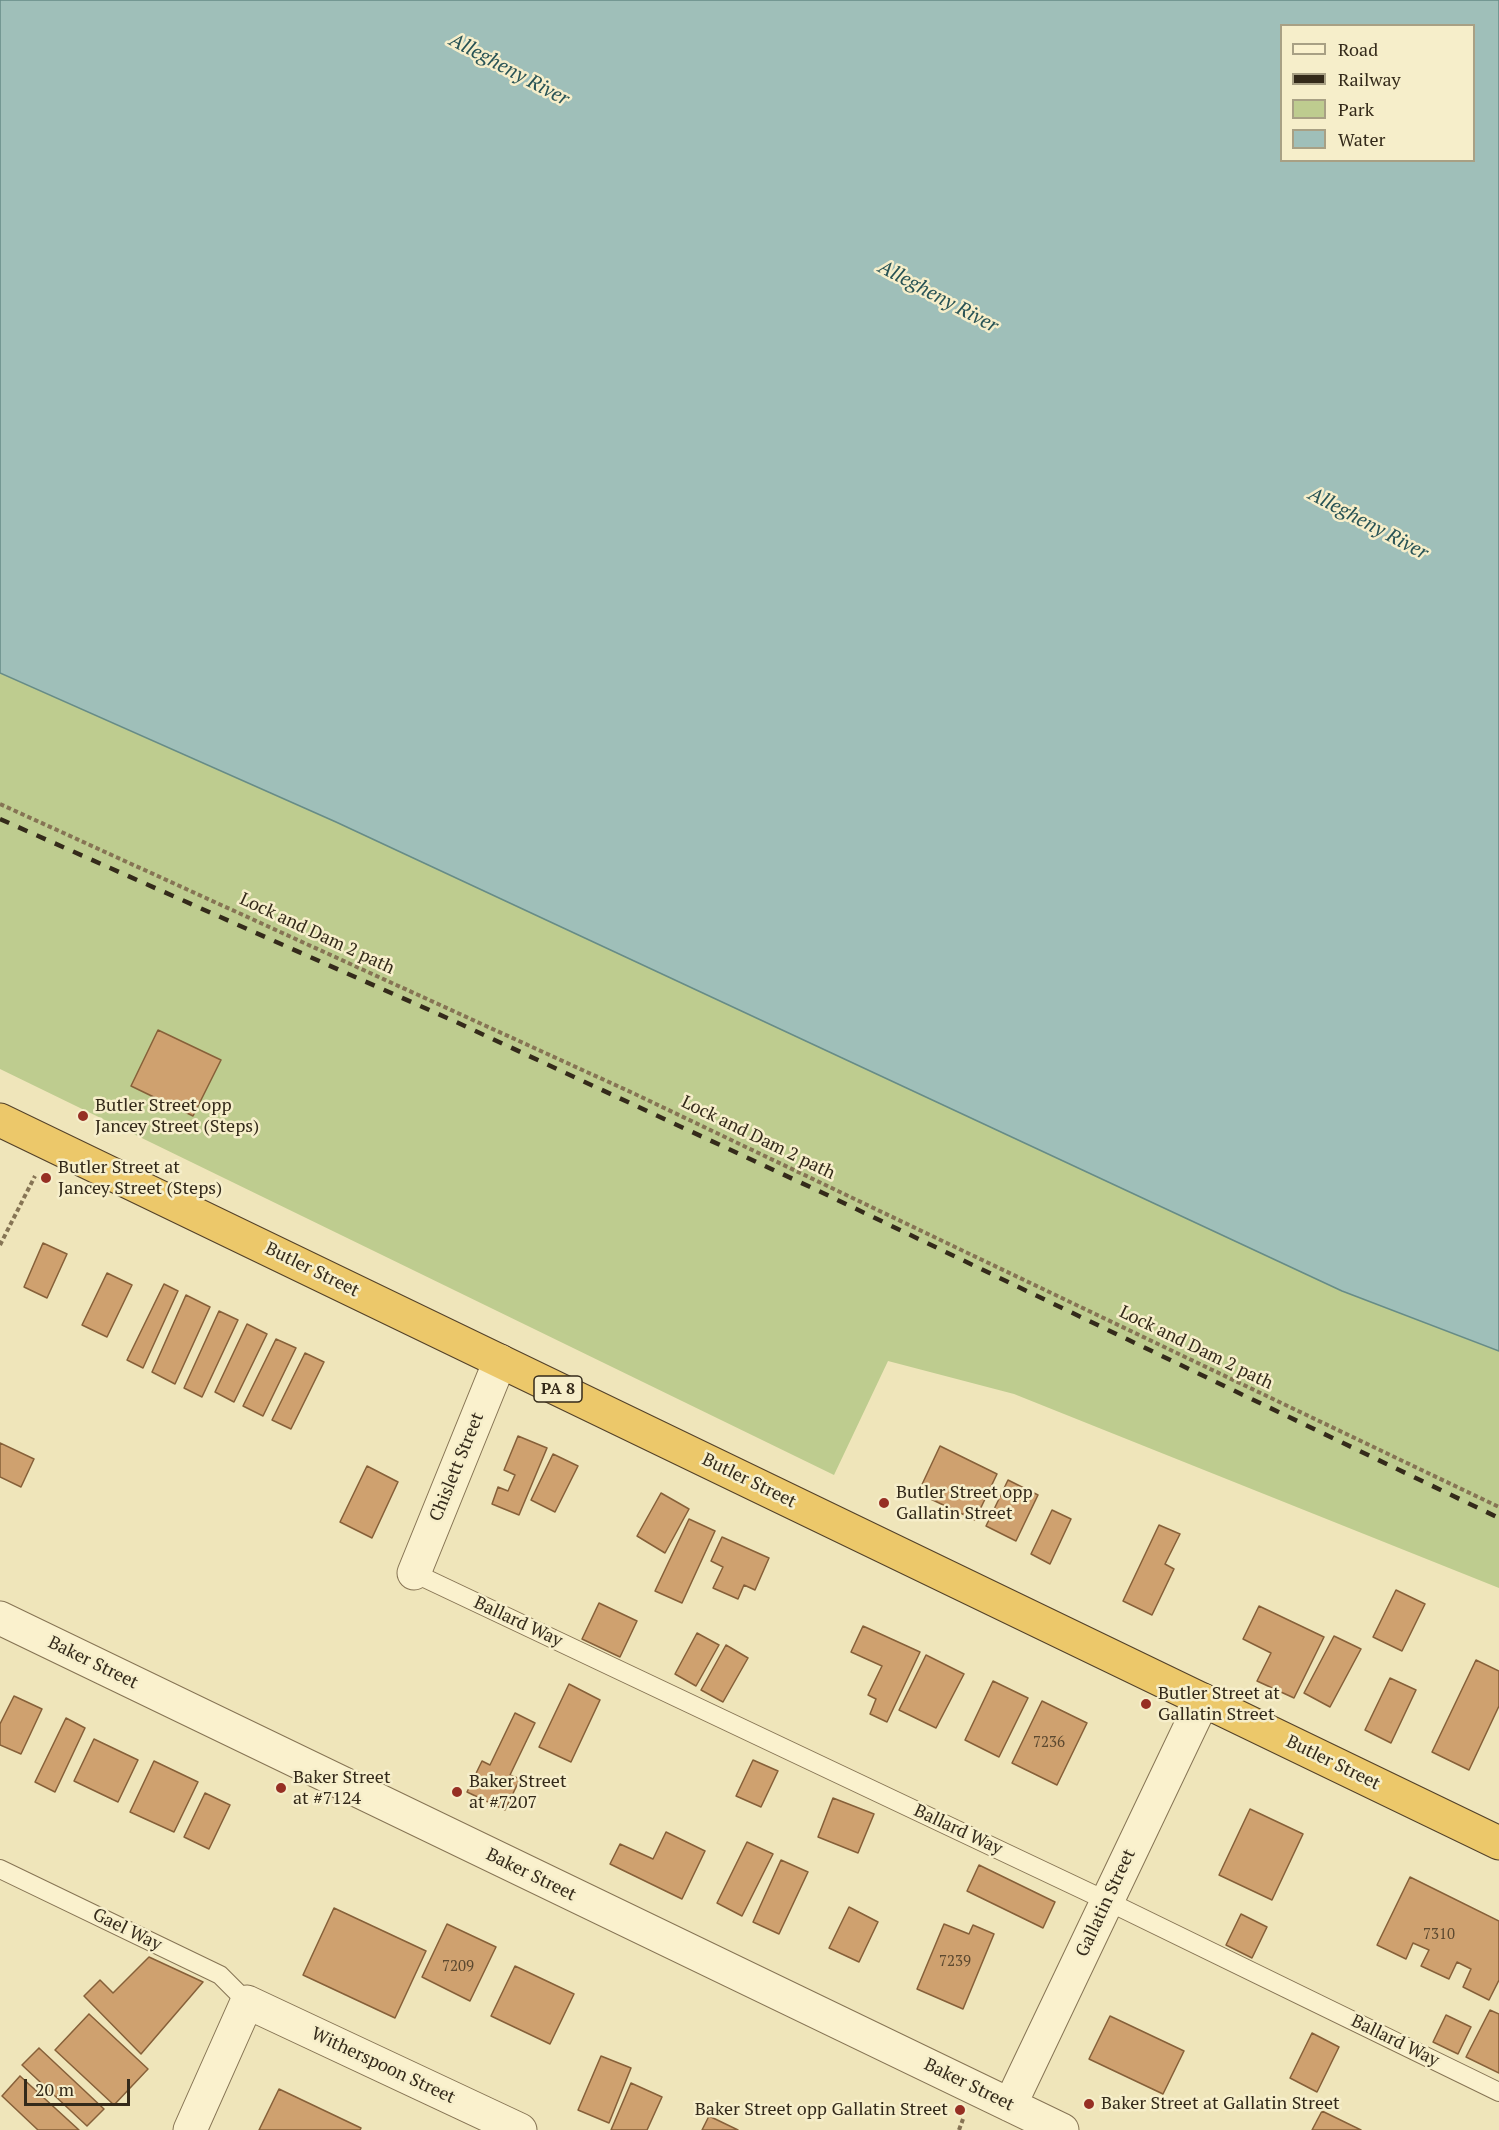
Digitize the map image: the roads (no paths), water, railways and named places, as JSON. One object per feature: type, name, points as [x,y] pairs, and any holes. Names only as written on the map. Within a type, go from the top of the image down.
[{"type":"highway","name":"Butler Street","points":[[0,1120],[1499,1843]]},
{"type":"street","name":"Chislett Street","points":[[414,1573],[500,1361]]},
{"type":"street","name":"Baker Street","points":[[0,1618],[1062,2130]]},
{"type":"street","name":"Gallatin Street","points":[[1010,2105],[1203,1700]]},
{"type":"street","points":[[190,2130],[247,2002]]},
{"type":"street","name":"Witherspoon Street","points":[[247,2002],[520,2130]]},
{"type":"lane","name":"Ballard Way","points":[[414,1573],[1107,1901],[1499,2092]]},
{"type":"lane","name":"Gael Way","points":[[0,1869],[220,1975],[247,2002]]},
{"type":"water","name":"Allegheny River","points":[[0,0],[1499,0],[1499,1351],[1342,1291],[336,822],[0,673]]},
{"type":"railway","points":[[0,819],[454,1021],[823,1193],[1499,1518]]},
{"type":"place","name":"Butler Street opp Jancey Street (Steps)","points":[[83,1116]]},
{"type":"place","name":"Butler Street at Jancey Street (Steps)","points":[[46,1178]]},
{"type":"place","name":"Butler Street opp Gallatin Street","points":[[884,1503]]},
{"type":"place","name":"Butler Street at Gallatin Street","points":[[1146,1704]]},
{"type":"place","name":"Baker Street at #7124","points":[[281,1788]]},
{"type":"place","name":"Baker Street at #7207","points":[[457,1792]]},
{"type":"place","name":"Baker Street at Gallatin Street","points":[[1089,2104]]},
{"type":"place","name":"Baker Street opp Gallatin Street","points":[[960,2110]]}]
